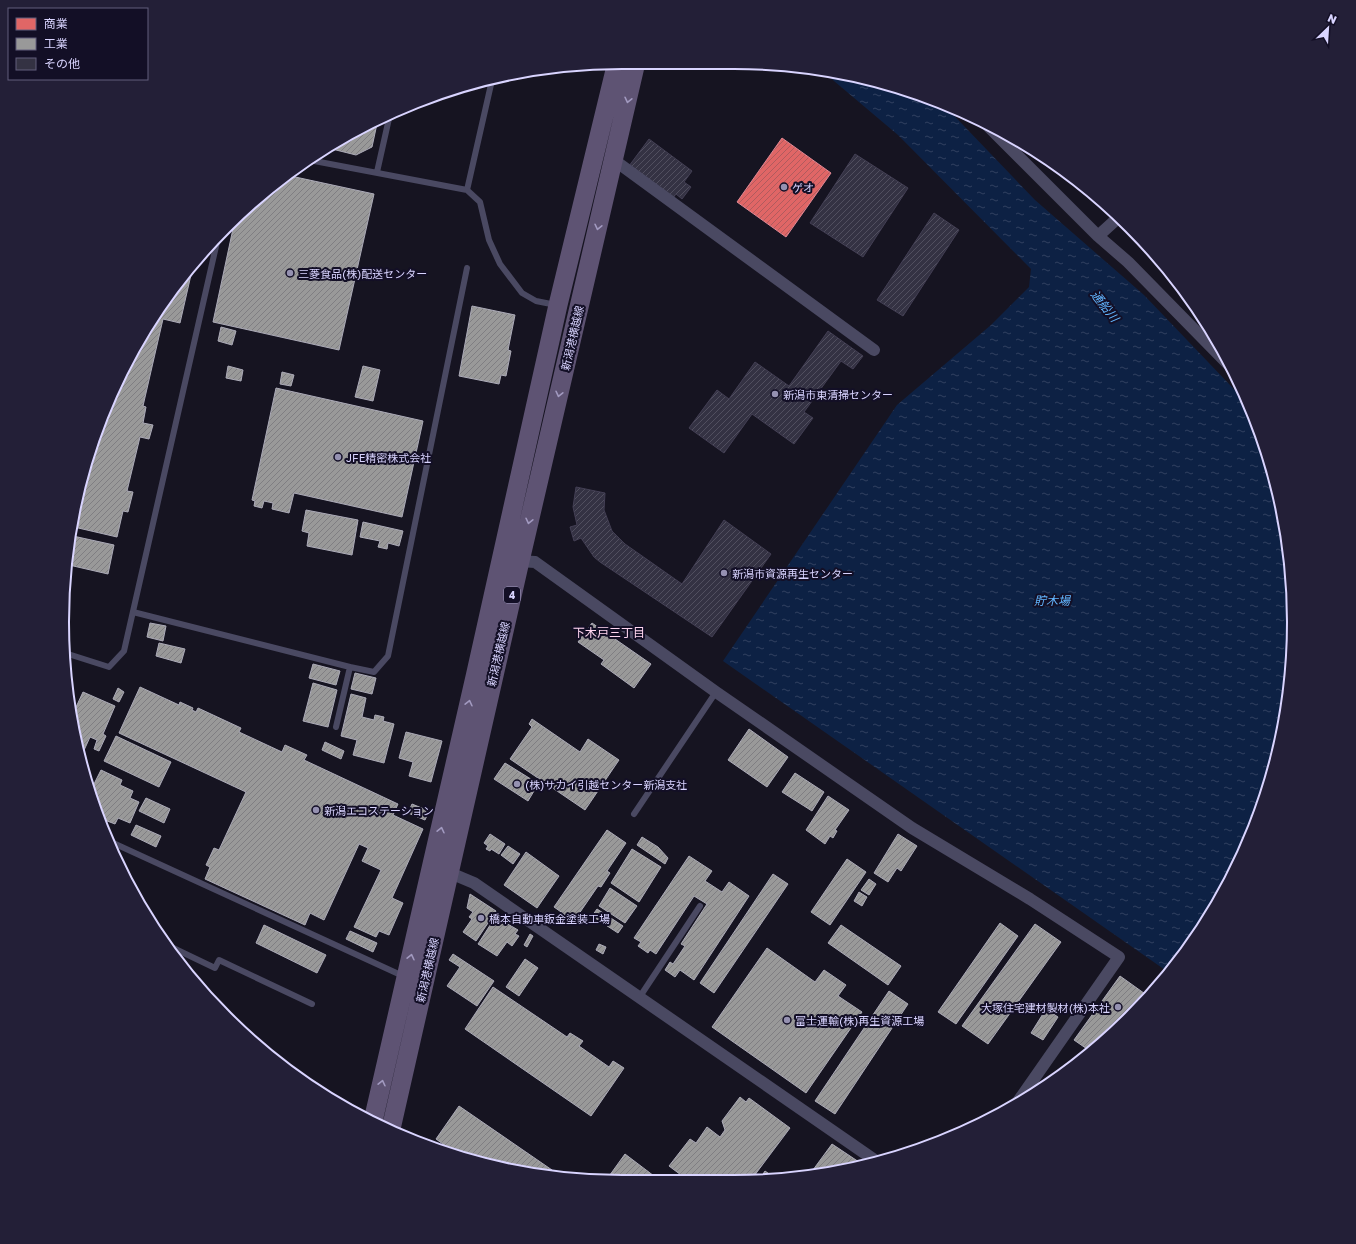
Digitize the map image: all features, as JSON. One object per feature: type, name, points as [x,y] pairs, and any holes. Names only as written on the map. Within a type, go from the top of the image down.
[{"type":"main road","name":"新潟港横越線","points":[[392,1125],[501,564],[558,305],[615,69]]},
{"type":"main road","name":"新潟港横越線","points":[[374,1116],[406,977],[441,868],[520,561],[634,69]]},
{"type":"street","points":[[998,136],[1098,236],[1128,262],[1216,352]]},
{"type":"street","points":[[614,160],[874,350]]},
{"type":"street","points":[[1098,236],[1115,221]]},
{"type":"street","points":[[501,564],[520,561],[535,562],[716,692],[912,828],[1030,899],[1119,957],[1025,1092]]},
{"type":"street","points":[[441,868],[474,883],[871,1157]]},
{"type":"lane","points":[[467,190],[491,85]]},
{"type":"lane","points":[[377,172],[388,121]]},
{"type":"lane","points":[[316,161],[467,190],[480,202],[489,240],[500,264],[522,292],[536,301],[558,305]]},
{"type":"lane","points":[[70,655],[109,667],[124,651],[216,247]]},
{"type":"lane","points":[[133,612],[374,672],[388,656],[467,268]]},
{"type":"lane","points":[[336,728],[350,667]]},
{"type":"lane","points":[[634,814],[716,692]]},
{"type":"lane","points":[[116,844],[406,977]]},
{"type":"lane","points":[[639,998],[700,906]]},
{"type":"lane","points":[[176,949],[215,968],[219,960],[312,1004]]},
{"type":"water","name":"貯木場","points":[[831,78],[877,88],[912,98],[952,114],[1035,200],[1144,295],[1237,392],[1258,444],[1276,514],[1286,586],[1286,658],[1276,730],[1258,800],[1230,867],[1194,929],[1164,969],[723,661],[897,405],[991,325],[1029,287],[1031,269],[898,135]]},
{"type":"building: 商業","name":"ゲオ","points":[[782,138],[831,173],[786,237],[737,202]]},
{"type":"building: 工業","points":[[376,126],[372,147],[356,155],[335,150]]},
{"type":"building: 工業","name":"三菱食品(株)配送センター","points":[[294,177],[374,194],[339,350],[213,322],[233,229],[257,206],[285,183]]},
{"type":"building: 工業","points":[[191,275],[180,323],[163,319],[143,406],[146,407],[143,423],[153,425],[149,439],[140,437],[127,491],[133,492],[128,512],[123,511],[117,537],[78,528],[88,479],[98,444],[126,377],[143,345],[162,315]]},
{"type":"building: 工業","points":[[472,306],[515,315],[508,350],[511,351],[506,376],[501,375],[499,384],[459,376]]},
{"type":"building: 工業","points":[[221,327],[236,331],[232,345],[218,341]]},
{"type":"building: 工業","points":[[228,366],[243,370],[241,381],[226,378]]},
{"type":"building: 工業","points":[[363,366],[380,370],[373,401],[355,397]]},
{"type":"building: 工業","points":[[282,372],[294,375],[291,386],[280,384]]},
{"type":"building: 工業","name":"JFE精密株式会社","points":[[276,388],[423,421],[402,517],[294,493],[289,513],[272,509],[273,503],[264,501],[262,508],[254,506],[255,501],[252,500]]},
{"type":"building: 工業","points":[[306,510],[358,520],[352,555],[307,546],[309,533],[302,531]]},
{"type":"building: 工業","points":[[363,522],[403,531],[399,546],[388,543],[387,549],[378,547],[380,541],[360,537]]},
{"type":"building: 工業","points":[[76,537],[114,545],[108,574],[72,566]]},
{"type":"building: 工業","points":[[150,623],[166,626],[163,641],[147,637]]},
{"type":"building: 工業","points":[[592,623],[651,664],[634,688],[601,664],[604,660],[578,642]]},
{"type":"building: 工業","points":[[159,643],[185,649],[181,663],[156,656]]},
{"type":"building: 工業","points":[[313,664],[340,671],[336,685],[309,678]]},
{"type":"building: 工業","points":[[355,673],[376,678],[372,694],[351,689]]},
{"type":"building: 工業","points":[[313,683],[337,690],[328,727],[303,721]]},
{"type":"building: 工業","name":"新潟エコステーション","points":[[140,687],[179,705],[180,702],[193,708],[192,710],[196,712],[198,708],[241,728],[239,732],[282,752],[285,745],[307,755],[304,760],[398,804],[393,815],[423,829],[392,898],[403,903],[389,935],[379,931],[376,937],[354,927],[381,870],[362,861],[368,848],[359,844],[324,920],[310,913],[305,925],[205,879],[210,867],[206,865],[214,848],[219,850],[246,792],[119,733]]},
{"type":"building: 工業","points":[[118,688],[124,692],[119,702],[113,699]]},
{"type":"building: 工業","points":[[83,692],[115,706],[103,734],[106,736],[99,751],[94,749],[97,740],[90,737],[84,749],[76,707]]},
{"type":"building: 工業","points":[[351,694],[366,698],[362,717],[374,720],[375,715],[384,717],[383,721],[394,724],[384,763],[353,755],[357,740],[341,736]]},
{"type":"building: 工業","points":[[532,719],[580,752],[588,739],[619,760],[585,810],[510,759],[532,727],[529,724]]},
{"type":"building: 工業","points":[[749,729],[788,757],[767,787],[728,760]]},
{"type":"building: 工業","points":[[406,732],[442,741],[431,782],[409,776],[413,762],[399,758]]},
{"type":"building: 工業","points":[[116,736],[171,762],[159,787],[104,761]]},
{"type":"building: 工業","points":[[325,742],[344,751],[341,759],[322,750]]},
{"type":"building: 工業","name":"(株)サカイ引越センター新潟支社","points":[[505,763],[534,781],[529,788],[534,791],[528,801],[494,779]]},
{"type":"building: 工業","points":[[101,770],[122,780],[120,785],[133,791],[130,798],[139,802],[130,823],[118,818],[115,824],[106,820],[94,785]]},
{"type":"building: 工業","points":[[795,773],[824,792],[812,811],[782,792]]},
{"type":"building: 工業","points":[[828,796],[849,810],[835,830],[837,831],[833,838],[830,836],[825,844],[806,830]]},
{"type":"building: 工業","points":[[146,798],[170,809],[164,823],[139,811]]},
{"type":"building: 工業","points":[[412,804],[429,811],[425,820],[408,813]]},
{"type":"building: 工業","points":[[136,825],[161,836],[156,847],[131,835]]},
{"type":"building: 工業","points":[[607,830],[626,843],[607,871],[610,873],[601,887],[598,886],[574,921],[554,907]]},
{"type":"building: 工業","points":[[490,834],[505,844],[499,854],[491,849],[490,851],[486,849],[488,846],[484,843]]},
{"type":"building: 工業","points":[[898,834],[917,846],[901,871],[897,868],[888,882],[874,873]]},
{"type":"building: 工業","points":[[642,837],[658,847],[668,858],[665,864],[637,845]]},
{"type":"building: 工業","points":[[508,846],[520,854],[513,864],[501,855]]},
{"type":"building: 工業","points":[[632,849],[661,867],[639,902],[611,883]]},
{"type":"building: 工業","points":[[526,852],[559,876],[537,908],[504,885]]},
{"type":"building: 工業","points":[[689,856],[712,871],[705,881],[722,892],[729,882],[749,896],[694,980],[680,970],[675,977],[665,970],[670,962],[673,964],[685,946],[681,944],[707,904],[694,896],[656,954],[650,950],[648,953],[638,946],[641,942],[634,938]]},
{"type":"building: 工業","points":[[847,859],[866,872],[830,925],[811,912]]},
{"type":"building: 工業","points":[[773,874],[788,884],[714,993],[700,983]]},
{"type":"building: 工業","points":[[869,879],[876,884],[869,895],[861,890]]},
{"type":"building: 工業","points":[[610,888],[637,906],[625,923],[599,906]]},
{"type":"building: 工業","points":[[859,892],[867,897],[862,906],[854,901]]},
{"type":"building: 工業","name":"橋本自動車鈑金塗装工場","points":[[470,894],[496,911],[476,941],[463,932],[472,919],[469,917],[473,912],[467,908]]},
{"type":"building: 工業","points":[[597,909],[623,926],[618,933],[592,916]]},
{"type":"building: 工業","points":[[502,915],[509,920],[506,923],[518,930],[515,934],[519,936],[512,946],[507,942],[497,956],[478,944],[494,919],[498,921]]},
{"type":"building: 工業","points":[[1000,923],[1018,936],[956,1024],[938,1012]]},
{"type":"building: 工業","points":[[1035,924],[1061,942],[988,1044],[962,1026]]},
{"type":"building: 工業","points":[[264,925],[326,955],[317,973],[256,943]]},
{"type":"building: 工業","points":[[841,925],[901,966],[888,985],[828,943]]},
{"type":"building: 工業","points":[[350,931],[377,943],[373,952],[346,939]]},
{"type":"building: 工業","points":[[530,934],[533,936],[527,947],[524,945]]},
{"type":"building: 工業","points":[[599,944],[606,947],[603,954],[596,950]]},
{"type":"building: 工業","name":"富士運輸(株)再生資源工場","points":[[767,948],[815,982],[824,970],[846,985],[838,996],[862,1012],[806,1093],[712,1027]]},
{"type":"building: 工業","points":[[453,954],[494,981],[477,1006],[447,986],[460,967],[449,960]]},
{"type":"building: 工業","points":[[525,959],[538,968],[519,996],[506,987]]},
{"type":"building: 工業","name":"大塚住宅建材製材(株)本社","points":[[1120,976],[1144,993],[1099,1038],[1086,1048],[1074,1040]]},
{"type":"building: 工業","points":[[493,987],[567,1037],[570,1033],[583,1041],[579,1046],[609,1067],[613,1061],[624,1068],[591,1116],[465,1029]]},
{"type":"building: 工業","points":[[889,991],[908,1004],[835,1114],[815,1101]]},
{"type":"building: 工業","points":[[1046,1009],[1058,1017],[1043,1040],[1031,1033]]},
{"type":"building: 工業","points":[[740,1097],[746,1102],[749,1098],[790,1128],[755,1174],[681,1175],[669,1166],[690,1139],[696,1143],[707,1127],[720,1137],[725,1130],[722,1121]]},
{"type":"building: 工業","points":[[459,1106],[552,1170],[514,1164],[479,1156],[447,1147],[436,1139]]},
{"type":"building: 工業","points":[[832,1144],[857,1161],[842,1164],[814,1169]]},
{"type":"building: 工業","points":[[625,1154],[653,1175],[622,1175],[610,1175]]},
{"type":"building: 工業","points":[[765,1171],[769,1174],[763,1174]]},
{"type":"building: その他","points":[[649,139],[692,171],[684,182],[691,187],[682,199],[676,194],[673,198],[629,166]]},
{"type":"building: その他","points":[[855,154],[908,188],[863,257],[810,223]]},
{"type":"building: その他","points":[[934,213],[959,230],[903,316],[877,300]]},
{"type":"building: その他","name":"新潟市東清掃センター","points":[[828,331],[863,356],[853,369],[841,361],[804,412],[813,418],[794,444],[752,414],[724,453],[689,428],[717,390],[729,399],[755,362],[789,386]]},
{"type":"building: その他","name":"新潟市資源再生センター","points":[[576,487],[605,493],[604,510],[612,531],[625,544],[682,584],[724,520],[771,554],[712,637],[600,562],[594,557],[581,538],[574,541],[570,527],[577,525],[573,507]]},
{"type":"place","name":"ゲオ","points":[[784,187]]},
{"type":"place","name":"三菱食品(株)配送センター","points":[[290,273]]},
{"type":"place","name":"新潟市東清掃センター","points":[[775,394]]},
{"type":"place","name":"JFE精密株式会社","points":[[338,457]]},
{"type":"place","name":"新潟市資源再生センター","points":[[724,573]]},
{"type":"place","name":"(株)サカイ引越センター新潟支社","points":[[517,784]]},
{"type":"place","name":"新潟エコステーション","points":[[316,810]]},
{"type":"place","name":"橋本自動車鈑金塗装工場","points":[[481,918]]},
{"type":"place","name":"大塚住宅建材製材(株)本社","points":[[1118,1007]]},
{"type":"place","name":"富士運輸(株)再生資源工場","points":[[787,1020]]},
{"type":"district","name":"下木戸三丁目","points":[[609,632]]},
{"type":"water label","name":"通船川","points":[[1105,306]]}]
